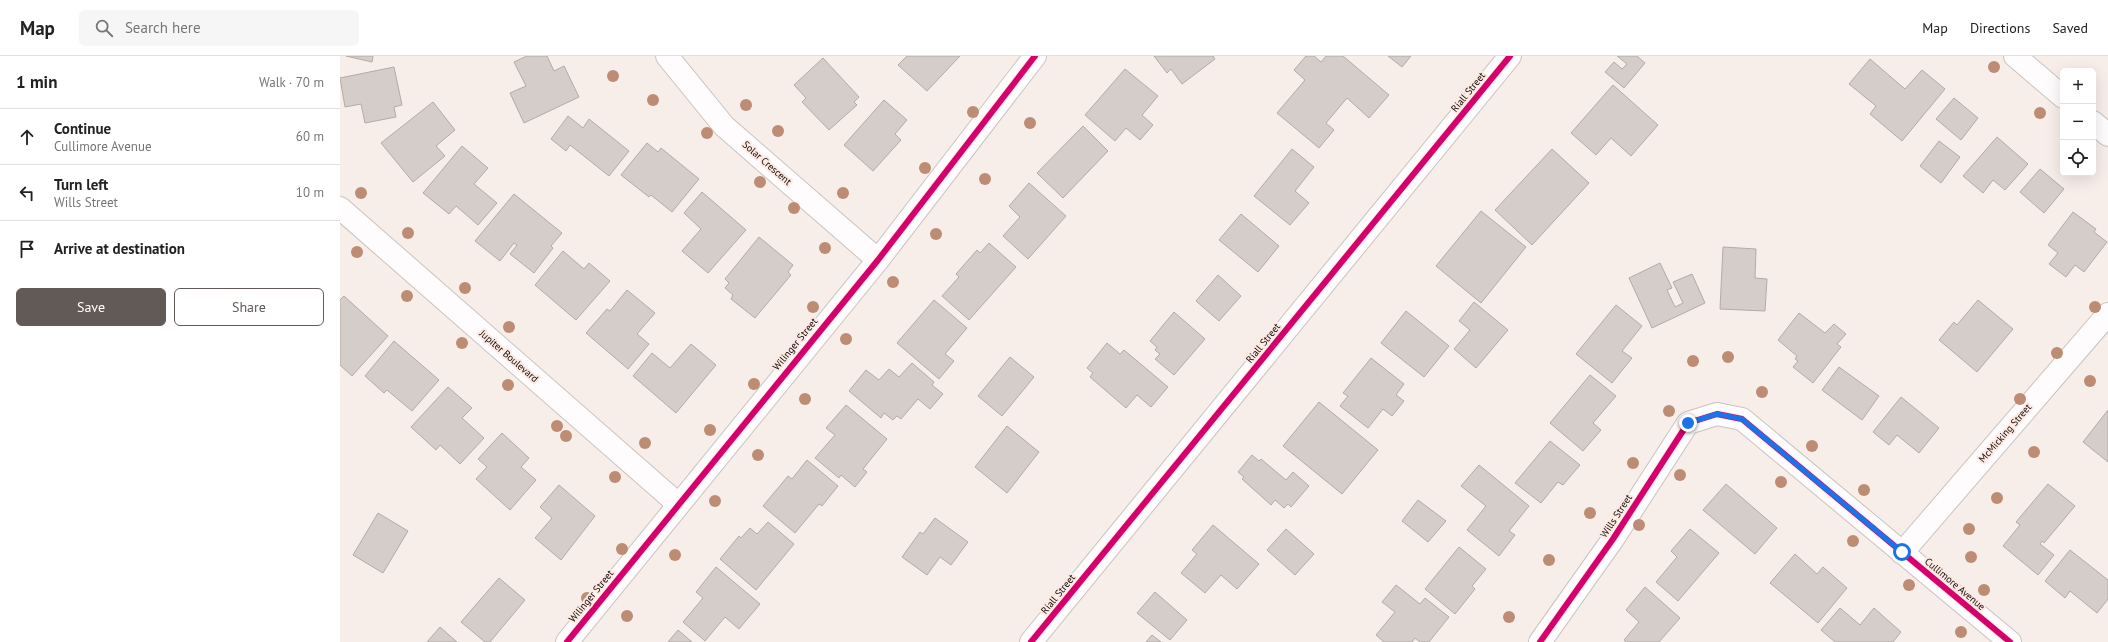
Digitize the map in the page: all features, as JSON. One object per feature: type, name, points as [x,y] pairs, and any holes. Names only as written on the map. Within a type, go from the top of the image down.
[{"type":"street","name":"Solar Crescent","points":[[667,56],[724,126],[878,260]]},
{"type":"street","name":"Wilinger Street","points":[[567,642],[878,260],[1035,56]]},
{"type":"street","points":[[2015,56],[2060,94]]},
{"type":"street","name":"Riall Street","points":[[1031,642],[1507,57]]},
{"type":"street","points":[[2096,125],[2108,135]]},
{"type":"street","name":"Jupiter Boulevard","points":[[340,208],[678,504]]},
{"type":"street","name":"McMicking Street","points":[[1902,552],[2108,314]]},
{"type":"street","name":"Cullimore Avenue","points":[[1717,414],[1742,419],[2010,642]]},
{"type":"street","name":"Wills Street","points":[[1540,642],[1613,539],[1688,423],[1717,414]]},
{"type":"building","points":[[346,56],[373,56],[372,62]]},
{"type":"building","points":[[527,56],[547,56],[554,71],[564,66],[579,97],[524,123],[510,93],[526,86],[514,62]]},
{"type":"building","points":[[907,56],[960,56],[927,91],[898,65]]},
{"type":"building","points":[[1154,56],[1213,56],[1215,59],[1182,84],[1171,69],[1167,73]]},
{"type":"building","points":[[1306,56],[1314,56],[1321,62],[1326,56],[1343,56],[1389,95],[1369,118],[1347,98],[1326,123],[1334,130],[1319,148],[1277,113],[1305,80],[1294,70]]},
{"type":"building","points":[[1388,56],[1411,56],[1402,67]]},
{"type":"building","points":[[1617,56],[1637,56],[1645,63],[1624,88],[1605,72],[1614,62],[1622,69],[1627,64]]},
{"type":"building","points":[[823,58],[859,97],[854,102],[857,105],[829,130],[802,102],[806,98],[794,85]]},
{"type":"building","points":[[1870,59],[1905,89],[1922,70],[1945,89],[1902,141],[1870,114],[1876,106],[1849,84]]},
{"type":"building","points":[[394,67],[402,105],[394,107],[396,117],[365,123],[361,104],[345,107],[340,78]]},
{"type":"building","points":[[1125,69],[1158,96],[1142,115],[1153,125],[1140,140],[1126,128],[1115,141],[1085,115]]},
{"type":"building","points":[[1613,85],[1658,125],[1631,156],[1611,138],[1596,155],[1571,133]]},
{"type":"building","points":[[1954,98],[1978,118],[1961,140],[1936,119]]},
{"type":"building","points":[[884,100],[907,120],[895,134],[901,140],[873,171],[844,145]]},
{"type":"building","points":[[433,102],[455,130],[436,146],[445,156],[413,182],[381,143]]},
{"type":"building","points":[[568,116],[583,128],[589,119],[629,151],[609,176],[570,145],[566,151],[551,139]]},
{"type":"building","points":[[1083,126],[1108,151],[1063,198],[1037,173]]},
{"type":"building","points":[[1997,137],[2028,164],[2005,190],[1993,180],[1983,193],[1963,176]]},
{"type":"building","points":[[1939,141],[1960,157],[1941,183],[1920,166]]},
{"type":"building","points":[[647,143],[658,152],[661,148],[699,179],[672,212],[651,195],[649,197],[621,175]]},
{"type":"building","points":[[462,146],[488,168],[474,184],[497,203],[478,225],[456,206],[449,214],[423,193]]},
{"type":"building","points":[[1292,149],[1314,167],[1295,191],[1309,203],[1290,225],[1254,196]]},
{"type":"building","points":[[1552,149],[1589,183],[1532,245],[1495,210]]},
{"type":"building","points":[[2040,169],[2064,189],[2044,213],[2020,192]]},
{"type":"building","points":[[1029,183],[1066,216],[1028,259],[1003,236],[1020,217],[1009,206]]},
{"type":"building","points":[[702,192],[746,230],[708,273],[682,251],[701,229],[684,213]]},
{"type":"building","points":[[514,194],[562,233],[551,246],[553,248],[534,273],[510,254],[517,245],[514,243],[500,261],[475,241]]},
{"type":"building","points":[[1481,211],[1526,247],[1481,303],[1436,266]]},
{"type":"building","points":[[2073,212],[2096,229],[2094,232],[2107,242],[2084,272],[2075,265],[2066,277],[2049,264],[2058,253],[2048,245]]},
{"type":"building","points":[[1241,214],[1279,246],[1258,272],[1219,240]]},
{"type":"building","points":[[759,237],[793,265],[788,272],[791,275],[755,318],[731,299],[733,295],[725,288],[729,283],[725,279]]},
{"type":"building","points":[[989,243],[1016,267],[969,320],[942,296],[959,277],[956,274],[977,250],[980,253]]},
{"type":"building","points":[[1723,247],[1756,249],[1755,278],[1767,279],[1765,311],[1720,309]]},
{"type":"building","points":[[563,251],[584,269],[589,263],[610,281],[576,320],[535,285]]},
{"type":"building","points":[[1660,263],[1672,288],[1667,290],[1675,307],[1683,303],[1673,282],[1692,274],[1705,303],[1652,328],[1629,278]]},
{"type":"building","points":[[1218,275],[1241,296],[1219,321],[1196,301]]},
{"type":"building","points":[[627,290],[655,313],[637,334],[649,344],[628,369],[586,333],[607,309],[610,311]]},
{"type":"building","points":[[344,296],[388,336],[352,376],[340,365],[340,300]]},
{"type":"building","points":[[934,300],[967,328],[945,354],[954,361],[939,379],[897,343]]},
{"type":"building","points":[[1978,300],[2013,329],[1977,372],[1939,340],[1954,322],[1957,325]]},
{"type":"building","points":[[1474,302],[1508,330],[1476,368],[1454,349],[1470,330],[1459,321]]},
{"type":"building","points":[[1616,305],[1642,326],[1622,351],[1632,358],[1612,383],[1576,354]]},
{"type":"building","points":[[1406,311],[1449,346],[1424,377],[1381,343]]},
{"type":"building","points":[[1174,312],[1205,339],[1174,375],[1155,359],[1160,354],[1155,350],[1157,347],[1150,341]]},
{"type":"building","points":[[1799,313],[1825,333],[1834,324],[1846,334],[1837,344],[1841,347],[1813,383],[1793,367],[1798,361],[1795,359],[1797,356],[1778,340]]},
{"type":"building","points":[[394,341],[439,380],[412,411],[387,390],[384,393],[365,376]]},
{"type":"building","points":[[1107,343],[1120,354],[1124,350],[1168,387],[1151,407],[1137,395],[1126,408],[1090,377],[1093,373],[1087,368]]},
{"type":"building","points":[[691,344],[716,365],[676,413],[633,376],[652,353],[670,368]]},
{"type":"building","points":[[1010,357],[1034,377],[1002,416],[978,396]]},
{"type":"building","points":[[1371,358],[1404,384],[1396,395],[1404,401],[1392,416],[1383,409],[1368,428],[1340,406],[1348,396],[1343,393]]},
{"type":"building","points":[[912,363],[934,382],[932,385],[943,394],[930,409],[918,399],[901,419],[897,416],[893,420],[884,413],[881,418],[849,391],[866,370],[879,380],[889,369],[899,377]]},
{"type":"building","points":[[1839,367],[1879,396],[1862,420],[1822,390]]},
{"type":"building","points":[[1590,375],[1616,396],[1593,423],[1601,430],[1583,451],[1550,423]]},
{"type":"building","points":[[448,387],[472,408],[462,418],[484,438],[460,464],[440,445],[436,450],[411,427]]},
{"type":"building","points":[[1901,397],[1939,428],[1919,453],[1897,435],[1889,445],[1873,432]]},
{"type":"building","points":[[1319,402],[1378,450],[1342,494],[1283,446]]},
{"type":"building","points":[[846,405],[887,439],[863,469],[867,472],[855,487],[841,475],[839,478],[815,458],[835,435],[826,428]]},
{"type":"building","points":[[2108,410],[2108,462],[2083,442]]},
{"type":"building","points":[[1007,426],[1039,452],[1007,493],[975,467]]},
{"type":"building","points":[[502,433],[529,458],[521,467],[536,480],[510,510],[476,479],[487,467],[478,459]]},
{"type":"building","points":[[1550,441],[1580,465],[1563,485],[1558,482],[1541,503],[1515,483]]},
{"type":"building","points":[[1252,455],[1259,461],[1261,459],[1286,480],[1293,472],[1309,486],[1291,507],[1288,504],[1284,508],[1275,500],[1271,505],[1242,479],[1244,477],[1238,472]]},
{"type":"building","points":[[807,460],[838,486],[822,506],[819,504],[795,533],[763,506],[788,476],[792,479]]},
{"type":"building","points":[[1479,465],[1529,506],[1509,531],[1515,535],[1499,556],[1467,530],[1486,506],[1461,486]]},
{"type":"building","points":[[1726,484],[1777,528],[1755,554],[1703,510]]},
{"type":"building","points":[[2048,484],[2075,506],[2044,543],[2042,541],[2040,544],[2054,555],[2038,575],[2003,546],[2020,525],[2016,522]]},
{"type":"building","points":[[559,485],[595,516],[561,560],[535,538],[552,518],[540,507]]},
{"type":"building","points":[[1418,500],[1446,521],[1428,542],[1402,521]]},
{"type":"building","points":[[378,513],[408,531],[383,573],[353,555]]},
{"type":"building","points":[[935,518],[968,542],[951,565],[940,557],[927,575],[902,557],[920,532],[923,534]]},
{"type":"building","points":[[768,522],[794,544],[756,590],[720,559],[739,536],[741,538],[750,528],[757,534]]},
{"type":"building","points":[[1213,525],[1259,564],[1237,589],[1221,575],[1205,593],[1181,573],[1197,554],[1192,550]]},
{"type":"building","points":[[1286,529],[1314,554],[1295,575],[1267,550]]},
{"type":"building","points":[[1690,529],[1719,553],[1678,601],[1656,582],[1677,557],[1671,551]]},
{"type":"building","points":[[1459,547],[1486,569],[1472,586],[1475,589],[1455,614],[1425,589]]},
{"type":"building","points":[[2070,550],[2108,580],[2108,599],[2097,613],[2070,591],[2065,598],[2045,581]]},
{"type":"building","points":[[1795,554],[1817,574],[1823,567],[1847,588],[1818,623],[1770,583]]},
{"type":"building","points":[[716,567],[760,604],[739,629],[725,617],[705,641],[683,622],[703,598],[696,592]]},
{"type":"building","points":[[499,578],[525,600],[490,642],[485,642],[461,622]]},
{"type":"building","points":[[1396,585],[1420,604],[1425,598],[1449,617],[1429,642],[1420,642],[1415,638],[1412,642],[1384,642],[1376,635],[1395,612],[1382,602]]},
{"type":"building","points":[[1645,587],[1680,618],[1659,642],[1626,642],[1624,640],[1639,622],[1626,610]]},
{"type":"building","points":[[1155,592],[1187,620],[1170,640],[1137,613]]},
{"type":"building","points":[[1840,608],[1860,625],[1874,608],[1901,632],[1893,642],[1835,642],[1821,630]]},
{"type":"building","points":[[440,627],[457,642],[427,642]]},
{"type":"building","points":[[678,630],[692,642],[668,642]]},
{"type":"building","points":[[1152,635],[1161,642],[1146,642]]},
{"type":"cycle path","points":[[567,642],[878,260],[1035,56]]},
{"type":"cycle path","points":[[1031,642],[1510,56]]},
{"type":"cycle path","points":[[1540,642],[1613,539],[1688,423],[1717,414],[1742,419],[2010,642]]},
{"type":"route","points":[[1688,423],[1717,414],[1742,419],[1902,552]]}]
